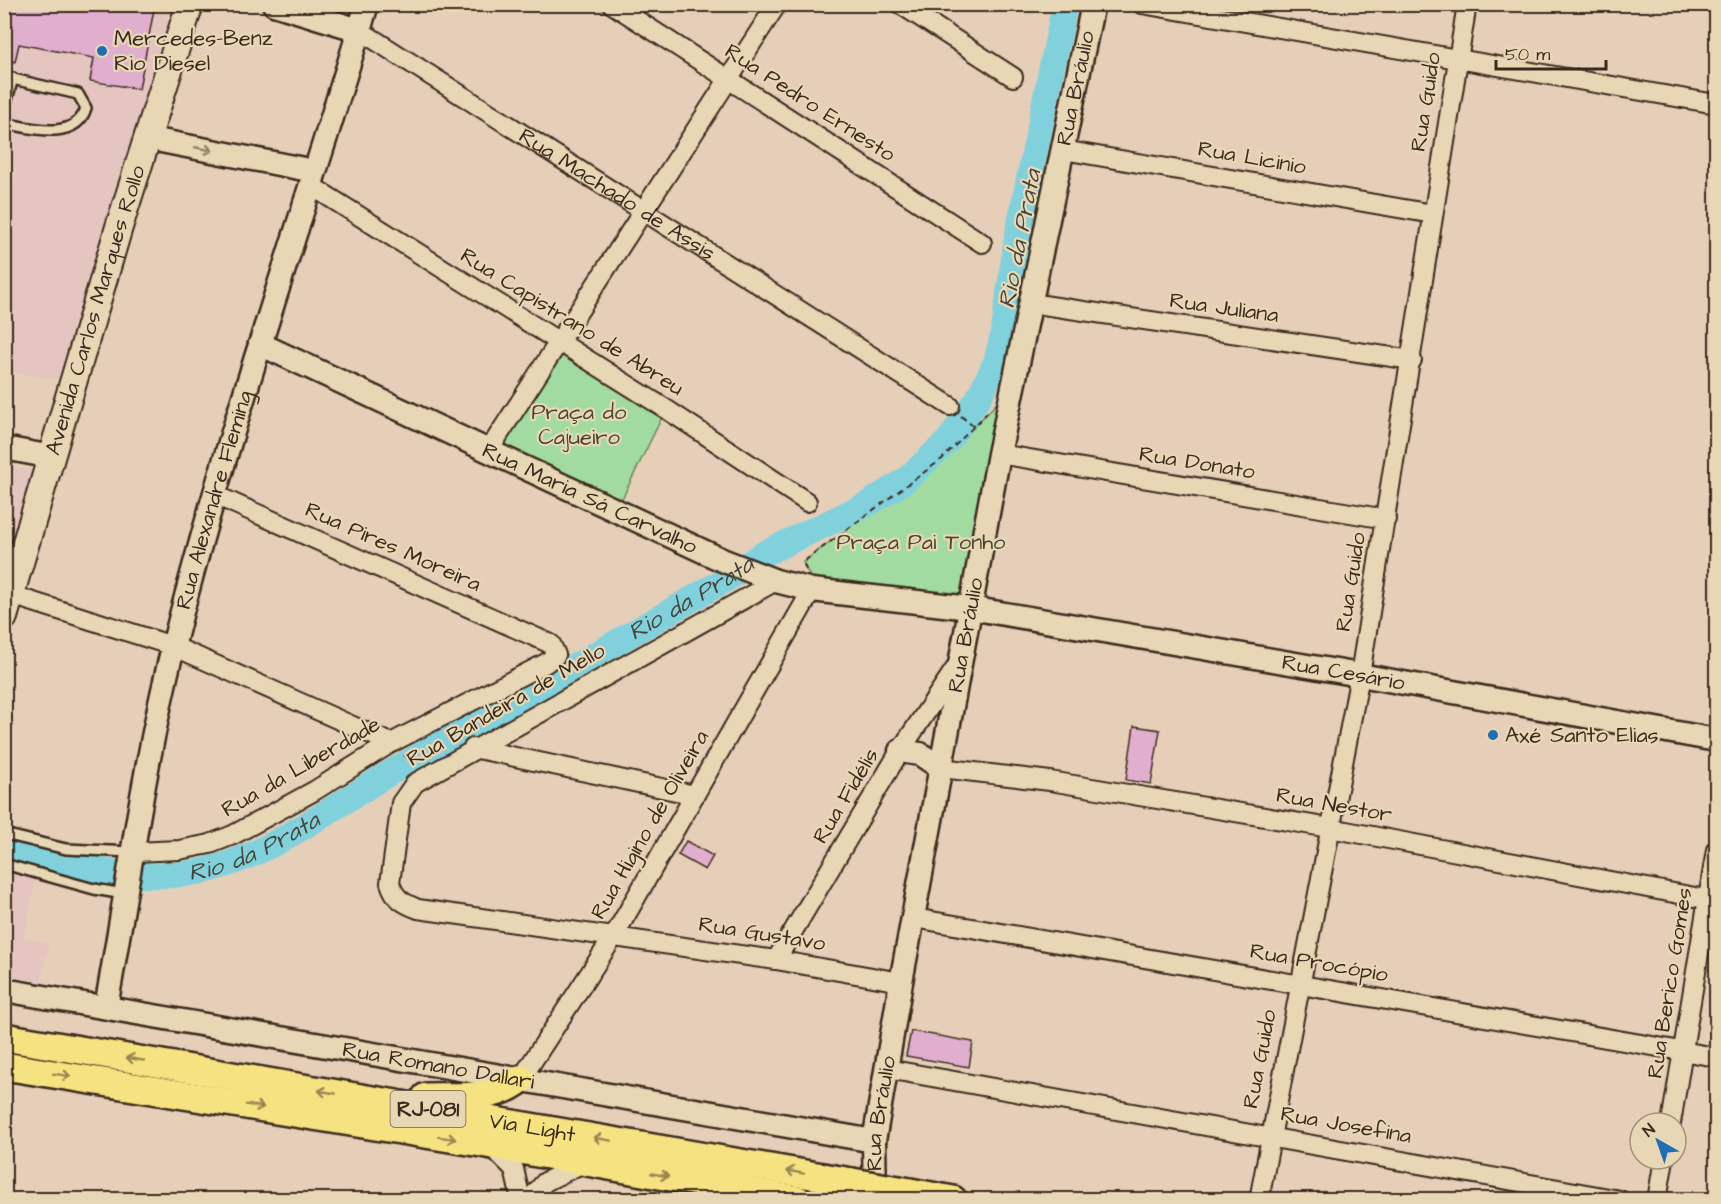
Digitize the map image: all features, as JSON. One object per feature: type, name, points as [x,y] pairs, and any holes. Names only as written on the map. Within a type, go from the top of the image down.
[{"type":"main road","name":"Avenida Carlos Marques Rollo","points":[[8,606],[147,138],[190,4]]},
{"type":"main road","name":"Via Light","points":[[4,1037],[852,1182],[887,1195],[953,1200]]},
{"type":"main road","name":"Via Light","points":[[4,1066],[491,1146],[798,1200]]},
{"type":"main road","points":[[364,1098],[480,1095],[500,1091],[520,1079]]},
{"type":"street","name":"Rua Machado de Assis","points":[[274,4],[359,30],[950,406]]},
{"type":"street","name":"Rua Alexandre Fleming","points":[[106,1007],[154,734],[173,646],[260,344],[367,4]]},
{"type":"street","name":"Rua Pedro Ernesto","points":[[612,4],[982,243]]},
{"type":"street","points":[[489,450],[777,4]]},
{"type":"street","points":[[900,4],[1013,77]]},
{"type":"street","name":"Rua Bráulio","points":[[887,1195],[874,1141],[901,982],[999,454],[1094,4]]},
{"type":"street","points":[[1142,4],[1457,61],[1716,104]]},
{"type":"street","name":"Rua Guido","points":[[1259,1200],[1360,675],[1467,4]]},
{"type":"street","points":[[147,138],[312,178]]},
{"type":"street","name":"Rua Licinio","points":[[1063,150],[1433,214]]},
{"type":"street","name":"Rua Capistrano de Abreu","points":[[312,178],[807,502]]},
{"type":"street","name":"Rua Juliana","points":[[1030,303],[1412,360]]},
{"type":"street","name":"Rua Maria Sá Carvalho","points":[[260,344],[722,560],[766,578],[812,590],[970,608]]},
{"type":"street","points":[[4,448],[52,457]]},
{"type":"street","name":"Rua Donato","points":[[999,454],[1386,519]]},
{"type":"street","name":"Rua Pires Moreira","points":[[215,495],[551,644]]},
{"type":"street","name":"Rua Bandeira de Mello","points":[[390,883],[401,803],[406,791],[427,775],[766,578]]},
{"type":"street","name":"Rua Higino de Oliveira","points":[[520,1079],[614,936],[812,590]]},
{"type":"street","points":[[8,606],[173,646],[394,745]]},
{"type":"street","name":"Rua Cesário","points":[[970,608],[1360,675],[1716,740]]},
{"type":"street","name":"Rua da Liberdade","points":[[133,858],[210,844],[233,835],[546,663],[556,656],[551,644]]},
{"type":"street","name":"Rua Fidélis","points":[[776,960],[900,751],[961,658]]},
{"type":"street","points":[[473,748],[695,795]]},
{"type":"street","points":[[900,751],[920,754],[941,768]]},
{"type":"street","name":"Rua Nestor","points":[[941,768],[1050,781],[1329,828],[1712,901]]},
{"type":"street","name":"Rua Berico Gomes","points":[[1673,1111],[1712,901],[1716,850]]},
{"type":"street","name":"Rua Gustavo","points":[[390,883],[394,896],[403,903],[418,909],[776,960],[901,982]]},
{"type":"street","name":"Rua Procópio","points":[[914,918],[1716,1057]]},
{"type":"street","name":"Rua Romano Dallari","points":[[4,990],[874,1141]]},
{"type":"street","name":"Rua Josefina","points":[[887,1069],[1271,1135],[1620,1200]]},
{"type":"street","points":[[491,1146],[514,1169],[521,1200]]},
{"type":"street","points":[[529,1200],[553,1177],[583,1163]]},
{"type":"street","points":[[1657,1200],[1662,1171]]},
{"type":"lane","points":[[4,110],[9,78],[78,94],[86,108],[84,116],[77,123],[61,129],[42,130],[4,123]]},
{"type":"lane","name":"Rua da Liberdade","points":[[4,834],[66,849],[133,858]]},
{"type":"lane","points":[[4,864],[94,889],[127,891]]},
{"type":"path","points":[[812,590],[803,562],[856,520],[907,487],[942,459],[995,404]]},
{"type":"path","points":[[970,424],[974,427]]},
{"type":"path","points":[[394,745],[420,769]]},
{"type":"shaded area","points":[[5,5],[177,5],[118,181],[62,379],[5,372],[5,235],[17,167],[5,165]]},
{"type":"shaded area","points":[[4,466],[32,470],[5,568]]},
{"type":"shaded area","points":[[4,870],[36,878],[24,938],[49,943],[41,982],[5,975]]},
{"type":"green space","name":"Praça do Cajueiro","points":[[559,342],[665,411],[618,507],[492,449]]},
{"type":"green space","name":"Praça Pai Tonho","points":[[1008,392],[962,601],[813,584],[803,562],[942,459]]},
{"type":"building","name":"Mercedes-Benz Rio Diesel","points":[[4,4],[155,4],[139,89],[90,81],[94,58],[19,44],[15,62],[4,60]]},
{"type":"building","points":[[1134,726],[1160,730],[1151,784],[1126,780]]},
{"type":"building","points":[[686,841],[713,856],[705,870],[678,855]]},
{"type":"building","points":[[911,1031],[973,1042],[969,1067],[906,1056]]},
{"type":"waterway","name":"Rio da Prata","points":[[4,849],[100,871],[149,875],[197,872],[248,856],[300,829],[398,768],[725,580],[763,554],[868,504],[906,480],[949,440],[978,399],[996,362],[1003,336],[1017,238],[1065,4]]},
{"type":"place","name":"Mercedes-Benz Rio Diesel","points":[[102,51]]},
{"type":"place","name":"Axé Santo Elias","points":[[1493,735]]}]
